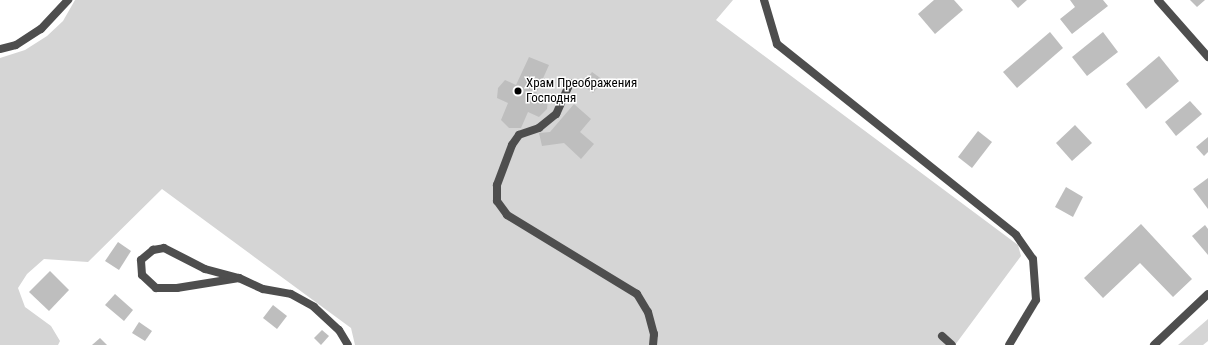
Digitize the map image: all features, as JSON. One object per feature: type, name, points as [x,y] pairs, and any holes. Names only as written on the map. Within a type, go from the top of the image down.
[{"type":"street","points":[[0,49],[16,45],[41,29],[68,0]]},
{"type":"street","points":[[764,0],[778,44],[1016,235],[1033,259],[1036,300],[1009,345]]},
{"type":"street","points":[[1158,0],[1208,57]]},
{"type":"street","points":[[570,84],[556,114],[539,128],[519,135],[512,145],[497,185],[497,201],[507,214],[637,294],[648,312],[654,334],[653,345]]},
{"type":"street","points":[[239,278],[177,288],[156,288],[142,275],[141,260],[153,250],[164,248],[205,269],[239,278],[263,289],[291,294],[314,307],[339,330],[348,345]]},
{"type":"street","points":[[1154,345],[1208,294]]},
{"type":"street","points":[[942,336],[952,345]]},
{"type":"shaded area","points":[[75,0],[733,0],[716,20],[1018,245],[1021,256],[955,345],[355,345],[351,328],[162,189],[88,262],[44,259],[27,274],[18,288],[25,307],[51,326],[60,341],[58,345],[0,345],[0,58],[25,50],[47,36],[63,21]]},
{"type":"shaded area","points":[[1208,319],[1208,341],[1203,345],[1178,345]]},
{"type":"building","points":[[934,0],[954,0],[963,10],[935,34],[918,14]]},
{"type":"building","points":[[1011,0],[1027,0],[1018,8]]},
{"type":"building","points":[[1070,0],[1103,0],[1108,6],[1072,34],[1060,19],[1075,7]]},
{"type":"building","points":[[1190,0],[1205,0],[1197,7]]},
{"type":"building","points":[[1050,32],[1063,48],[1017,88],[1003,72]]},
{"type":"building","points":[[1103,32],[1118,52],[1087,76],[1072,57]]},
{"type":"building","points":[[1159,56],[1179,81],[1146,109],[1126,84]]},
{"type":"building","name":"Храм Преображения Господня","points":[[529,57],[549,65],[536,94],[548,99],[547,109],[539,117],[528,112],[521,128],[509,128],[501,120],[508,103],[497,98],[498,88],[505,80],[516,85]]},
{"type":"building","points":[[592,72],[603,80],[593,93],[582,85]]},
{"type":"building","points":[[1190,101],[1202,114],[1176,136],[1165,122]]},
{"type":"building","points":[[574,104],[591,119],[580,132],[594,144],[581,159],[564,143],[542,146],[539,133],[550,132]]},
{"type":"building","points":[[1075,125],[1092,143],[1072,161],[1056,143]]},
{"type":"building","points":[[978,131],[992,142],[972,168],[958,157]]},
{"type":"building","points":[[1208,137],[1208,152],[1204,156],[1196,147]]},
{"type":"building","points":[[1208,178],[1208,209],[1193,189]]},
{"type":"building","points":[[1066,187],[1083,197],[1073,217],[1055,207]]},
{"type":"building","points":[[1141,224],[1192,279],[1173,297],[1140,263],[1103,298],[1084,278]]},
{"type":"building","points":[[1205,225],[1208,229],[1208,255],[1192,236]]},
{"type":"building","points":[[118,242],[131,251],[119,270],[105,261]]},
{"type":"building","points":[[50,271],[69,290],[49,311],[29,292]]},
{"type":"building","points":[[115,294],[133,310],[124,321],[105,305]]},
{"type":"building","points":[[273,305],[287,316],[277,329],[263,318]]},
{"type":"building","points":[[139,322],[152,331],[145,341],[132,333]]},
{"type":"building","points":[[322,330],[329,336],[321,345],[314,338]]},
{"type":"building","points":[[100,338],[107,345],[92,345]]},
{"type":"place","name":"Храм Преображения Господня","points":[[518,91]]}]
